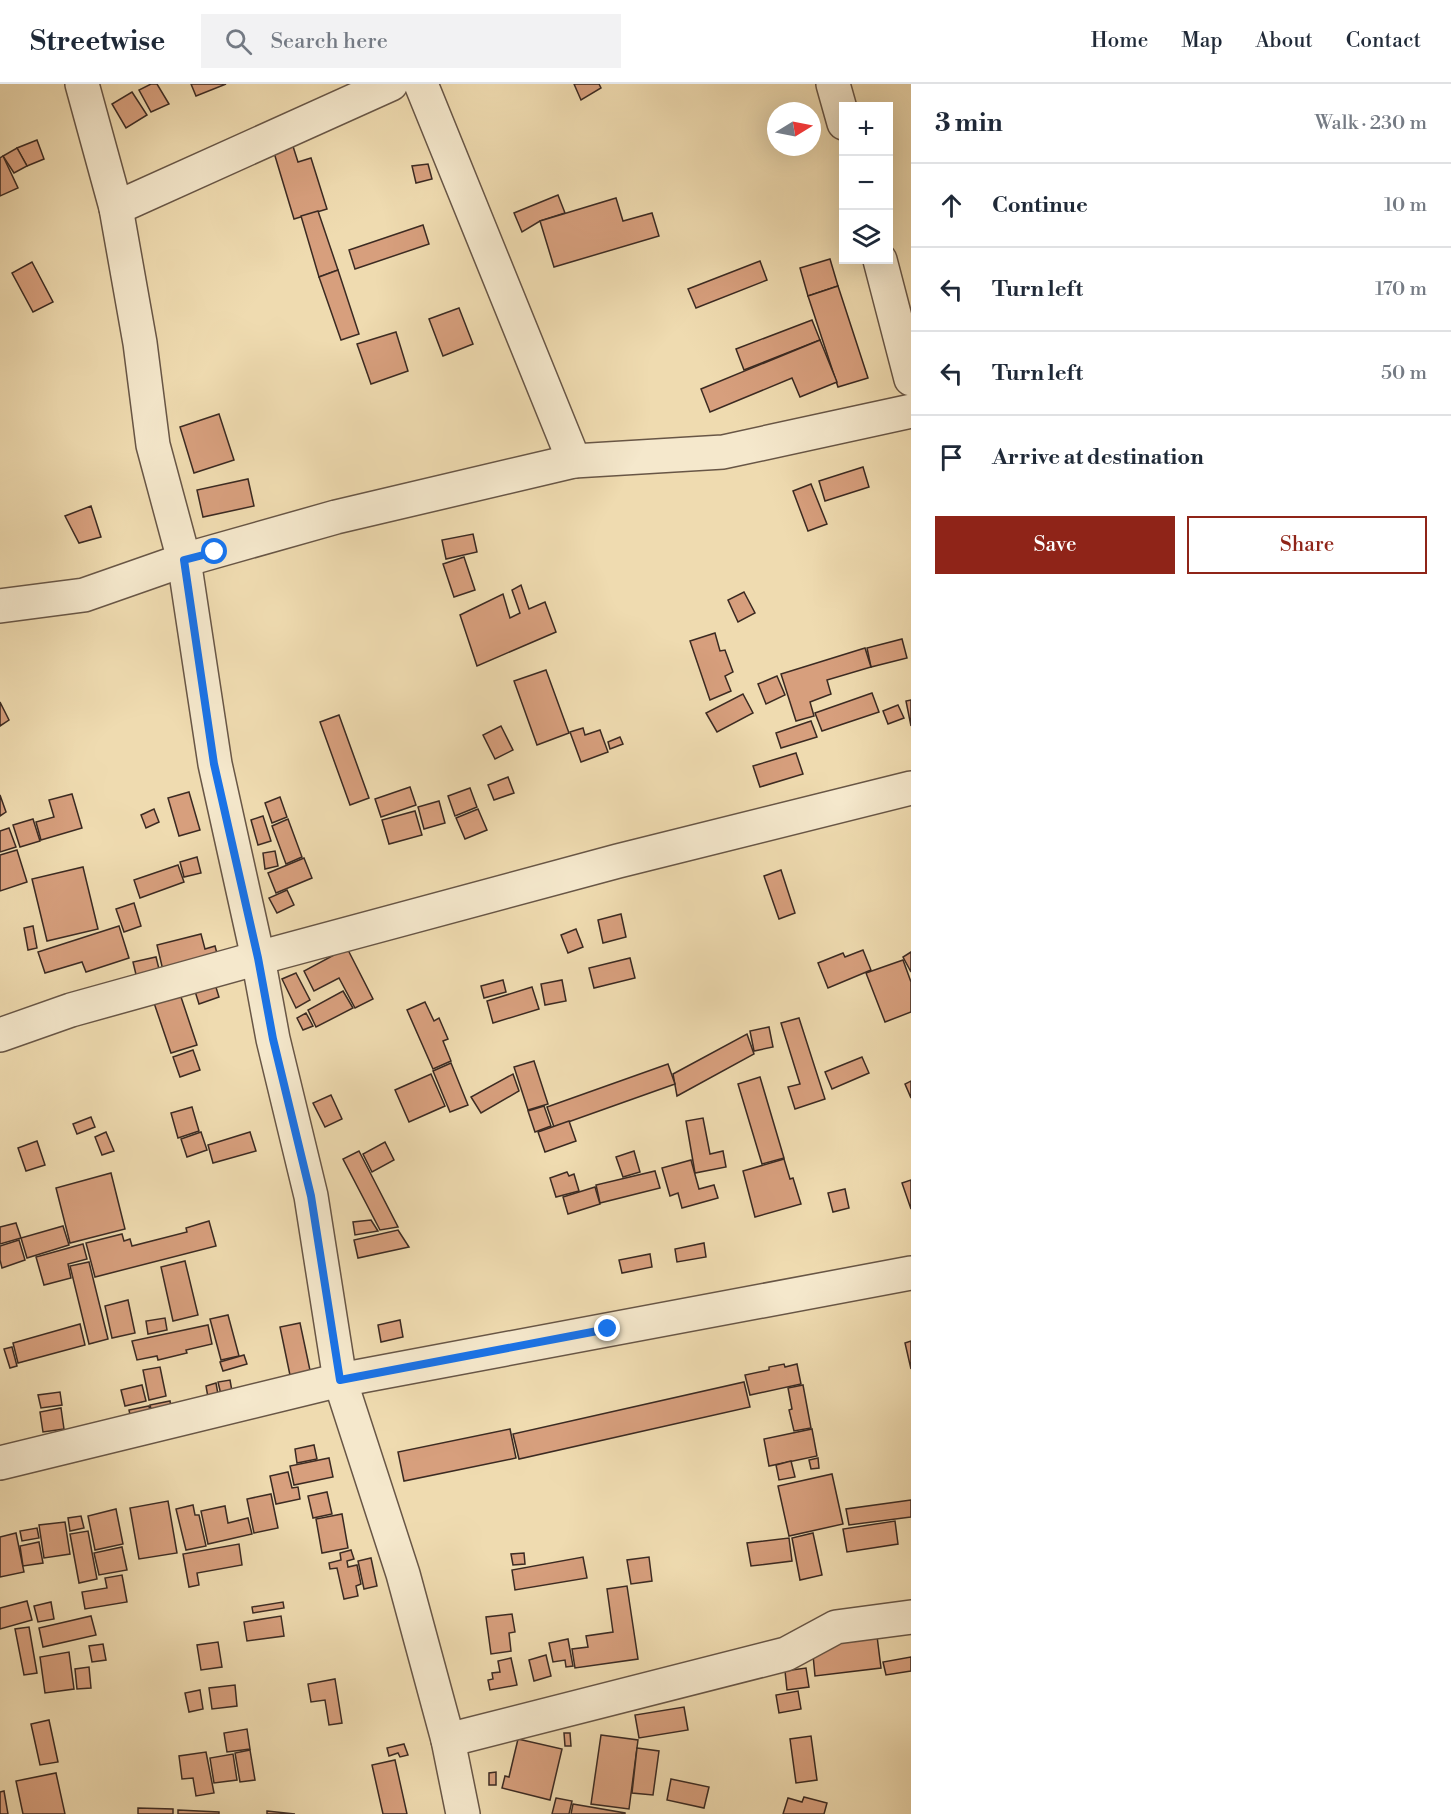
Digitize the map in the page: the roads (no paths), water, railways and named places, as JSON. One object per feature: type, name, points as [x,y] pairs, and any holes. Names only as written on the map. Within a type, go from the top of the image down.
[{"type":"street","points":[[82,84],[116,208],[140,343],[153,445],[184,560],[214,764],[258,958],[273,1039],[311,1196],[340,1380],[403,1574],[448,1740],[463,1814]]},
{"type":"street","points":[[116,208],[391,84]]},
{"type":"street","points":[[421,84],[574,461]]},
{"type":"street","points":[[833,84],[839,107]]},
{"type":"street","points":[[881,264],[911,379]]},
{"type":"street","points":[[0,606],[84,595],[184,560],[336,517],[574,461],[723,452],[911,411]]},
{"type":"street","points":[[0,1035],[71,1010],[258,958],[618,861],[911,788]]},
{"type":"street","points":[[0,1463],[340,1380],[911,1273]]},
{"type":"street","points":[[448,1740],[786,1654],[836,1627],[911,1617]]}]
